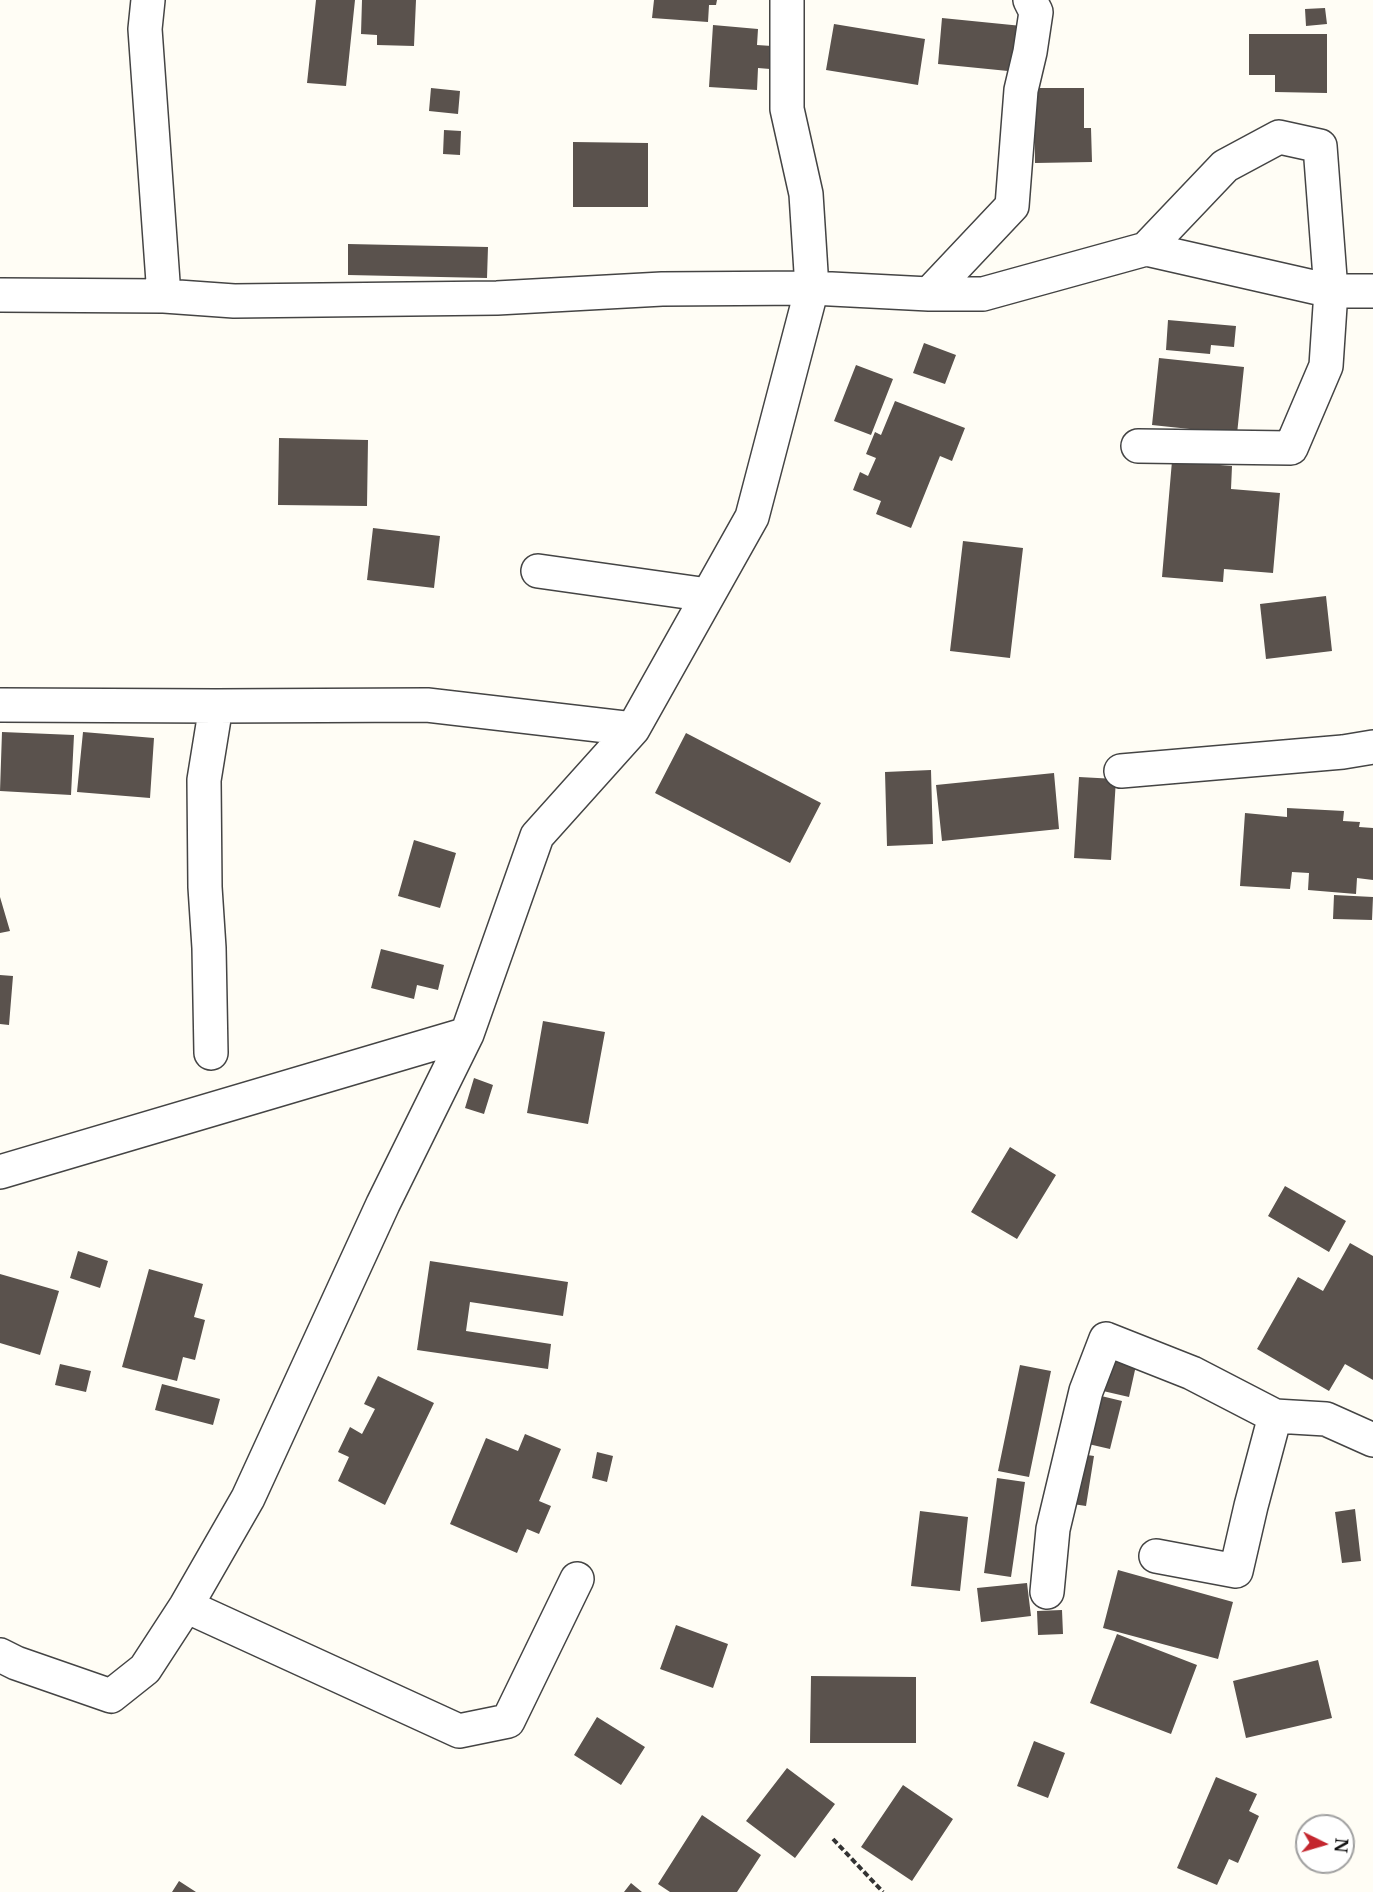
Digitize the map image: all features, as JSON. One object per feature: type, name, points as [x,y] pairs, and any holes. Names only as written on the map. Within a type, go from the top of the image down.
[{"type":"street","points":[[148,0],[145,29],[164,296]]},
{"type":"street","points":[[0,1655],[16,1663],[111,1696],[145,1669],[186,1606],[248,1498],[383,1204],[467,1034],[537,836],[633,729],[752,517],[812,288],[806,194],[787,109],[787,0]]},
{"type":"street","points":[[929,294],[1012,206],[1021,90],[1036,12],[1030,0]]},
{"type":"street","points":[[1138,446],[1291,448],[1326,366],[1331,291],[1320,146],[1279,137],[1225,166],[1146,249]]},
{"type":"street","points":[[0,296],[164,296],[234,302],[497,298],[662,289],[812,288],[929,294],[983,294],[1146,249],[1331,291],[1373,291]]},
{"type":"street","points":[[538,571],[708,595]]},
{"type":"street","points":[[0,705],[427,705],[633,729]]},
{"type":"street","points":[[211,1053],[204,780],[216,706]]},
{"type":"street","points":[[1121,771],[1343,752],[1373,747]]},
{"type":"street","points":[[0,1172],[467,1034]]},
{"type":"street","points":[[1047,1592],[1053,1529],[1086,1391],[1106,1339],[1192,1373],[1275,1416],[1326,1419],[1373,1440]]},
{"type":"street","points":[[1156,1556],[1236,1571],[1275,1416]]},
{"type":"street","points":[[186,1606],[459,1731],[508,1721],[577,1579]]},
{"type":"path","points":[[833,1839],[883,1892]]},
{"type":"building","points":[[316,0],[355,0],[346,86],[307,83]]},
{"type":"building","points":[[362,0],[416,0],[414,46],[377,45],[377,35],[361,34]]},
{"type":"building","points":[[654,0],[717,0],[716,5],[709,5],[708,22],[652,18]]},
{"type":"building","points":[[1325,8],[1327,24],[1306,26],[1305,9]]},
{"type":"building","points":[[942,18],[1022,26],[1018,72],[938,64]]},
{"type":"building","points":[[834,24],[925,39],[918,85],[826,70]]},
{"type":"building","points":[[713,25],[758,29],[757,45],[772,46],[770,69],[758,68],[757,90],[709,87]]},
{"type":"building","points":[[1249,34],[1327,34],[1327,93],[1275,92],[1275,75],[1249,75]]},
{"type":"building","points":[[431,88],[460,91],[458,114],[429,111]]},
{"type":"building","points":[[1034,88],[1084,88],[1084,128],[1091,128],[1092,162],[1035,163]]},
{"type":"building","points":[[444,130],[461,131],[460,155],[443,154]]},
{"type":"building","points":[[573,142],[648,143],[648,207],[573,207]]},
{"type":"building","points":[[348,244],[488,247],[487,278],[348,275]]},
{"type":"building","points":[[1168,320],[1236,326],[1234,347],[1211,345],[1210,354],[1166,350]]},
{"type":"building","points":[[924,343],[956,355],[945,384],[913,373]]},
{"type":"building","points":[[1159,358],[1244,367],[1237,434],[1152,425]]},
{"type":"building","points":[[856,365],[893,379],[871,435],[834,421]]},
{"type":"building","points":[[895,401],[965,428],[952,461],[940,456],[911,528],[876,514],[881,501],[853,490],[860,472],[868,476],[876,458],[866,454],[875,432],[881,435]]},
{"type":"building","points":[[279,438],[368,440],[367,506],[278,505]]},
{"type":"building","points":[[1172,461],[1232,466],[1231,489],[1280,493],[1273,573],[1224,569],[1223,582],[1162,577]]},
{"type":"building","points":[[373,528],[440,536],[434,588],[367,580]]},
{"type":"building","points":[[963,541],[1023,548],[1010,658],[950,651]]},
{"type":"building","points":[[1326,596],[1332,651],[1266,659],[1260,604]]},
{"type":"building","points":[[2,732],[74,735],[71,795],[0,791]]},
{"type":"building","points":[[83,732],[154,738],[150,798],[77,792]]},
{"type":"building","points":[[686,733],[821,803],[790,863],[655,793]]},
{"type":"building","points":[[931,770],[933,844],[887,846],[885,772]]},
{"type":"building","points":[[1054,773],[1059,829],[942,841],[936,785]]},
{"type":"building","points":[[1079,777],[1116,779],[1111,860],[1074,858]]},
{"type":"building","points":[[1287,808],[1344,811],[1343,821],[1360,822],[1359,827],[1373,828],[1373,880],[1357,878],[1356,894],[1308,890],[1309,873],[1292,872],[1290,889],[1240,886],[1245,813],[1287,817]]},
{"type":"building","points":[[414,840],[456,853],[440,908],[398,896]]},
{"type":"building","points":[[1334,895],[1373,897],[1372,920],[1333,919]]},
{"type":"building","points":[[0,897],[10,931],[0,933]]},
{"type":"building","points":[[381,949],[444,965],[438,990],[417,985],[414,999],[371,988]]},
{"type":"building","points":[[0,975],[13,976],[9,1025],[0,1024]]},
{"type":"building","points":[[543,1021],[605,1032],[588,1124],[527,1113]]},
{"type":"building","points":[[474,1078],[493,1085],[484,1114],[465,1108]]},
{"type":"building","points":[[1010,1147],[1056,1175],[1017,1239],[971,1212]]},
{"type":"building","points":[[1285,1186],[1346,1221],[1329,1252],[1268,1216]]},
{"type":"building","points":[[1350,1243],[1373,1256],[1373,1380],[1345,1364],[1329,1391],[1257,1349],[1298,1277],[1323,1291]]},
{"type":"building","points":[[78,1251],[108,1261],[100,1288],[70,1278]]},
{"type":"building","points":[[430,1261],[568,1282],[563,1316],[470,1302],[466,1331],[551,1344],[548,1369],[417,1350]]},
{"type":"building","points":[[149,1269],[203,1284],[194,1317],[205,1320],[195,1360],[183,1357],[177,1381],[122,1367]]},
{"type":"building","points":[[0,1274],[59,1291],[40,1355],[0,1343]]},
{"type":"building","points":[[1111,1355],[1137,1361],[1129,1397],[1103,1391]]},
{"type":"building","points":[[60,1364],[91,1371],[86,1392],[55,1385]]},
{"type":"building","points":[[1020,1365],[1051,1371],[1029,1477],[998,1471]]},
{"type":"building","points":[[378,1376],[434,1403],[385,1505],[338,1481],[349,1457],[338,1452],[350,1427],[362,1434],[375,1409],[364,1404]]},
{"type":"building","points":[[162,1384],[220,1399],[213,1425],[155,1410]]},
{"type":"building","points":[[1097,1395],[1122,1401],[1110,1449],[1084,1443]]},
{"type":"building","points":[[525,1434],[561,1449],[539,1501],[551,1506],[539,1534],[527,1529],[517,1553],[450,1524],[486,1438],[518,1451]]},
{"type":"building","points":[[597,1452],[613,1456],[607,1482],[592,1478]]},
{"type":"building","points":[[1074,1453],[1094,1456],[1086,1506],[1066,1503]]},
{"type":"building","points":[[997,1478],[1025,1482],[1011,1577],[984,1573]]},
{"type":"building","points":[[1355,1509],[1361,1561],[1342,1563],[1335,1512]]},
{"type":"building","points":[[920,1511],[968,1517],[960,1591],[911,1586]]},
{"type":"building","points":[[1118,1570],[1233,1602],[1218,1659],[1103,1628]]},
{"type":"building","points":[[1027,1583],[1031,1616],[981,1622],[977,1588]]},
{"type":"building","points":[[1062,1610],[1063,1634],[1038,1635],[1037,1611]]},
{"type":"building","points":[[676,1625],[728,1644],[713,1688],[660,1669]]},
{"type":"building","points":[[1117,1634],[1197,1665],[1171,1734],[1090,1703]]},
{"type":"building","points":[[1318,1660],[1332,1718],[1246,1738],[1233,1681]]},
{"type":"building","points":[[811,1676],[916,1677],[916,1743],[810,1743]]},
{"type":"building","points":[[597,1717],[645,1747],[621,1785],[574,1755]]},
{"type":"building","points":[[1034,1741],[1065,1753],[1048,1798],[1017,1786]]},
{"type":"building","points":[[787,1768],[835,1804],[795,1858],[746,1821]]},
{"type":"building","points":[[1216,1777],[1257,1794],[1249,1811],[1259,1816],[1238,1863],[1229,1859],[1217,1885],[1177,1868]]},
{"type":"building","points":[[903,1785],[953,1819],[912,1881],[861,1847]]},
{"type":"building","points":[[702,1815],[761,1855],[737,1892],[670,1892],[658,1884]]},
{"type":"building","points":[[179,1881],[196,1892],[172,1892]]},
{"type":"building","points":[[631,1883],[642,1892],[624,1892]]}]
